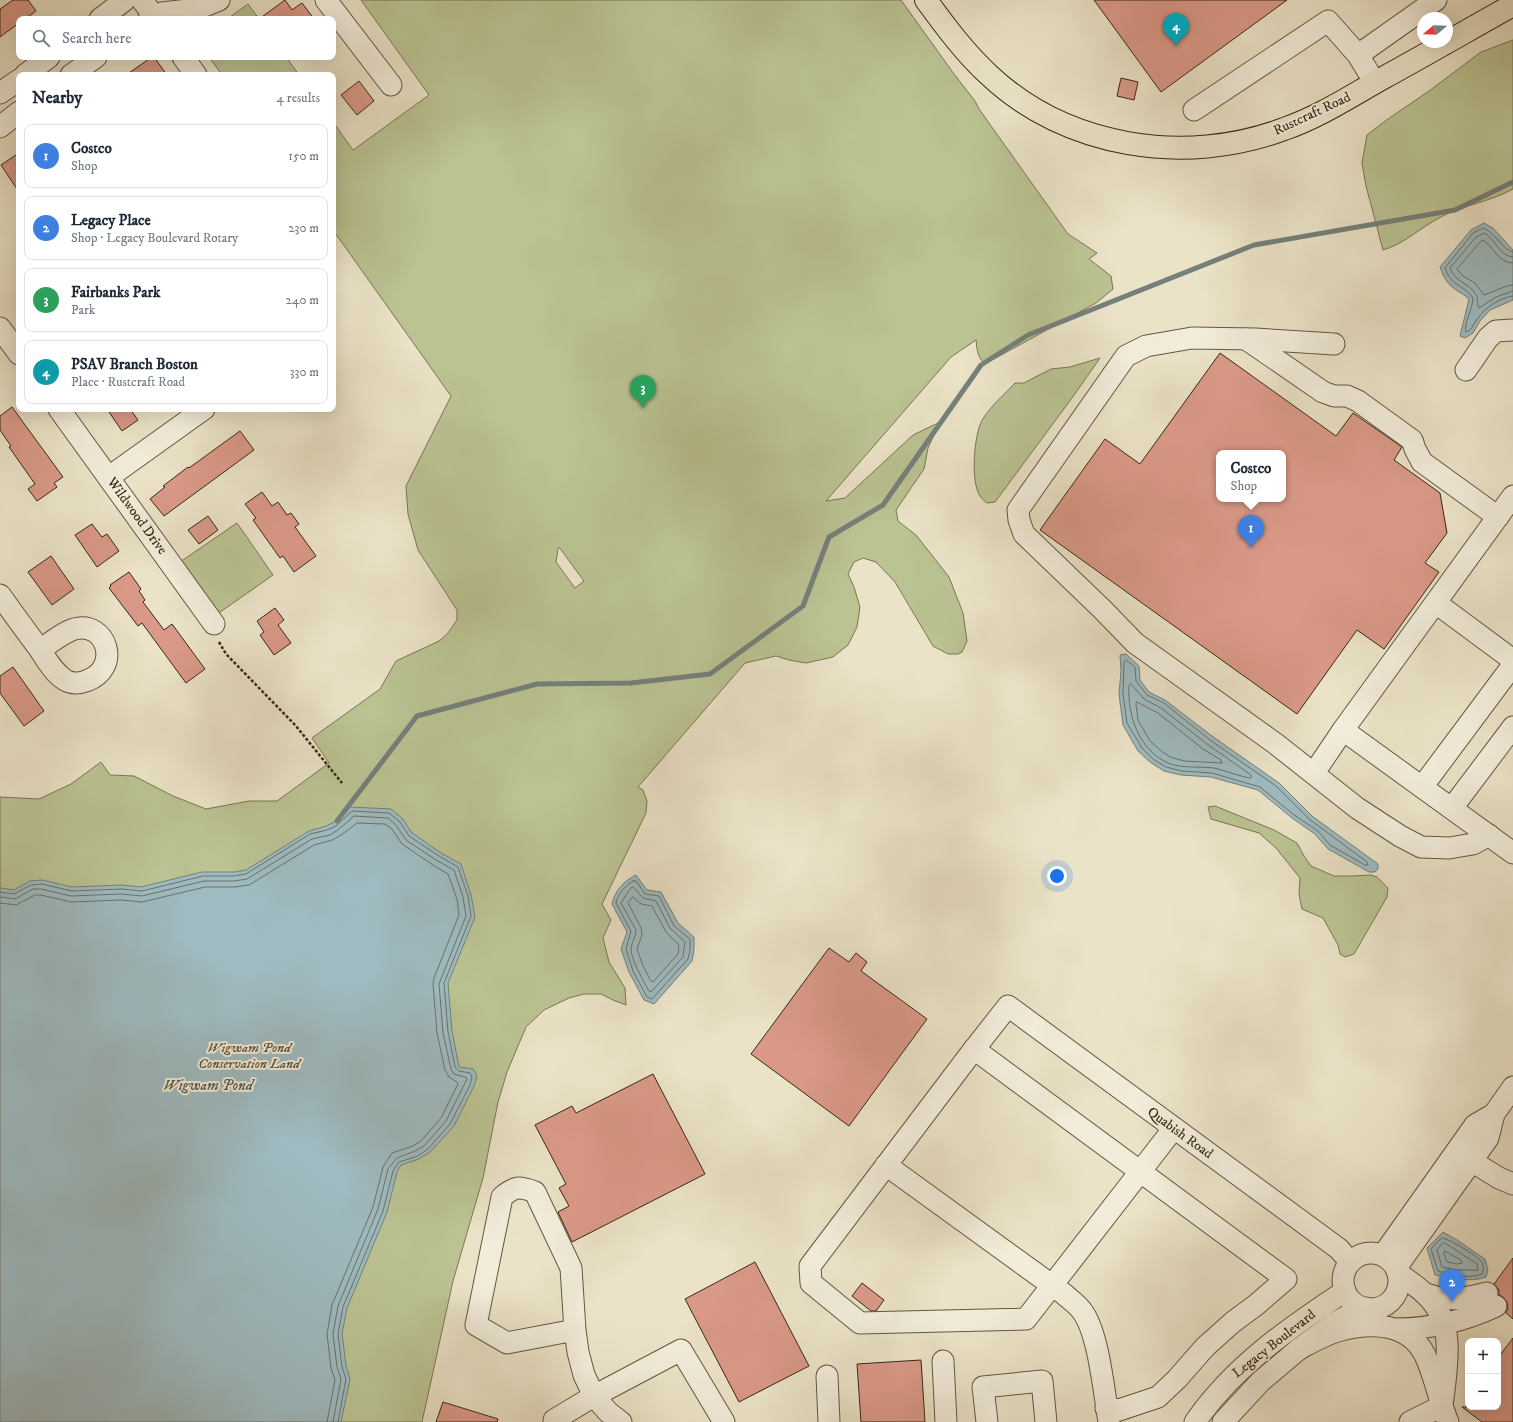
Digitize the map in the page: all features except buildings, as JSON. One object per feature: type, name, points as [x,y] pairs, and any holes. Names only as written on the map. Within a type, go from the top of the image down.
[{"type":"main road","name":"Rustcraft Road","points":[[926,0],[943,24],[978,64],[1010,92],[1032,107],[1077,129],[1107,139],[1173,148],[1203,147],[1232,143],[1284,129],[1321,112],[1375,83],[1513,5]]},
{"type":"street","points":[[104,16],[125,0]]},
{"type":"street","points":[[150,14],[197,10],[218,0]]},
{"type":"street","points":[[326,0],[391,85]]},
{"type":"street","points":[[1358,55],[1436,0]]},
{"type":"street","points":[[1194,110],[1328,21],[1358,55],[1375,83]]},
{"type":"street","points":[[30,72],[45,60]]},
{"type":"street","points":[[75,72],[92,60]]},
{"type":"street","points":[[185,60],[194,72]]},
{"type":"street","points":[[0,93],[16,83]]},
{"type":"street","points":[[0,127],[16,114]]},
{"type":"street","points":[[0,328],[16,350]]},
{"type":"street","points":[[1466,370],[1488,338],[1496,331],[1513,330]]},
{"type":"street","points":[[1334,344],[1246,339],[1192,338],[1146,346],[1126,356],[1018,510],[1019,520],[1024,534],[1135,643],[1276,744],[1357,808],[1400,836],[1421,847],[1449,848],[1472,844],[1489,835]]},
{"type":"street","points":[[1246,339],[1323,392],[1334,396],[1347,396],[1364,405],[1412,440],[1422,462],[1498,517]]},
{"type":"street","name":"Wildwood Drive","points":[[61,412],[214,624]]},
{"type":"street","points":[[109,477],[200,412]]},
{"type":"street","points":[[1314,773],[1343,730],[1513,496]]},
{"type":"street","points":[[0,595],[50,665],[62,677],[72,683],[83,682],[94,678],[100,673],[107,660],[105,644],[96,633],[84,628],[67,632],[40,650]]},
{"type":"street","points":[[1436,603],[1513,660]]},
{"type":"street","points":[[1422,786],[1513,665]]},
{"type":"street","points":[[1452,808],[1506,751],[1513,727]]},
{"type":"street","points":[[1343,730],[1513,853]]},
{"type":"street","name":"Quabish Road","points":[[974,1049],[1008,1006],[1338,1249],[1350,1262]]},
{"type":"street","points":[[886,1165],[1052,1286],[1064,1294],[1082,1311],[1090,1326],[1098,1355],[1108,1415],[1158,1397],[1177,1379],[1205,1347],[1233,1322],[1286,1280],[1140,1172],[974,1049],[886,1165],[810,1266],[811,1283],[860,1323],[1026,1319],[1052,1286],[1140,1172],[1174,1128]]},
{"type":"street","points":[[1392,1265],[1464,1157],[1475,1126],[1494,1114],[1513,1087]]},
{"type":"street","points":[[1464,1157],[1513,1184]]},
{"type":"street","points":[[575,1330],[507,1343],[476,1325],[502,1197],[511,1189],[524,1188],[535,1192],[571,1268],[575,1330],[578,1352],[584,1375],[594,1396],[608,1412],[621,1422]]},
{"type":"street","points":[[1392,1265],[1399,1283],[1398,1289],[1392,1300],[1383,1307],[1373,1309],[1366,1308],[1353,1302],[1345,1291],[1343,1283],[1344,1275],[1350,1262],[1357,1256],[1366,1253],[1374,1253],[1392,1265],[1426,1294],[1438,1310],[1444,1324],[1448,1341],[1445,1414]]},
{"type":"street","name":"Legacy Boulevard","points":[[1195,1422],[1228,1381],[1248,1362],[1291,1328],[1345,1291]]},
{"type":"street","points":[[1299,1349],[1340,1330],[1359,1326],[1376,1325],[1396,1329],[1426,1328],[1444,1324],[1479,1313],[1492,1300],[1440,1299],[1426,1294]]},
{"type":"street","name":"Legacy Boulevard","points":[[1223,1422],[1260,1380],[1333,1324],[1366,1308]]},
{"type":"street","points":[[1396,1329],[1409,1336],[1424,1354],[1445,1414]]},
{"type":"street","points":[[554,1420],[594,1396],[681,1350],[724,1422]]},
{"type":"street","points":[[943,1361],[946,1422]]},
{"type":"street","points":[[827,1376],[829,1422]]},
{"type":"street","points":[[987,1422],[983,1387],[1042,1381],[1046,1422]]},
{"type":"street","points":[[1410,1422],[1445,1414]]},
{"type":"path","points":[[214,624],[218,640],[226,654],[296,726],[342,783]]},
{"type":"green space","name":"Wigwam Pond Conservation Land","points":[[361,0],[901,0],[975,101],[979,109],[1068,234],[1097,253],[1089,259],[1111,276],[1113,289],[1096,303],[994,359],[983,362],[981,360],[978,355],[976,340],[951,357],[826,501],[845,498],[913,435],[940,422],[928,448],[924,469],[896,510],[898,521],[916,535],[949,577],[963,613],[967,641],[962,652],[958,654],[948,654],[933,646],[895,582],[876,562],[863,558],[854,562],[848,574],[860,607],[857,627],[848,645],[833,657],[806,663],[776,656],[745,663],[638,787],[643,790],[647,801],[646,813],[602,904],[611,920],[603,938],[609,962],[625,988],[626,1005],[601,994],[584,994],[569,998],[544,1010],[526,1027],[507,1072],[498,1102],[483,1178],[453,1281],[422,1422],[0,1422],[0,797],[39,799],[71,784],[101,762],[110,775],[134,776],[173,796],[206,809],[249,801],[277,801],[329,763],[312,738],[380,689],[396,661],[439,641],[448,633],[457,620],[457,610],[418,550],[408,514],[406,486],[451,396],[336,234],[336,126],[353,150],[429,95]],"holes":[[[559,547],[584,581],[575,588],[556,562]]]},
{"type":"green space","points":[[248,4],[257,16],[231,16]]},
{"type":"green space","points":[[1513,40],[1513,189],[1448,214],[1432,222],[1398,244],[1383,250],[1366,186],[1362,163],[1367,135],[1481,52]]},
{"type":"green space","points":[[211,60],[288,60],[297,72],[220,72]]},
{"type":"green space","points":[[1100,358],[995,502],[987,503],[978,492],[974,465],[978,432],[987,413],[1015,383],[1024,383],[1051,369],[1070,367]]},
{"type":"green space","points":[[237,523],[273,575],[216,615],[180,562]]},
{"type":"green space","points":[[1215,806],[1274,830],[1297,843],[1311,866],[1334,876],[1371,875],[1377,877],[1388,888],[1387,897],[1354,954],[1345,957],[1340,954],[1338,945],[1323,918],[1302,909],[1299,894],[1300,878],[1276,848],[1259,833],[1211,819],[1208,807]]},
{"type":"water","points":[[1484,223],[1493,228],[1513,250],[1513,300],[1490,310],[1480,321],[1473,333],[1465,338],[1460,336],[1469,299],[1450,285],[1444,277],[1440,267],[1471,230]]},
{"type":"water","points":[[1126,654],[1139,666],[1140,680],[1149,692],[1165,700],[1212,736],[1279,783],[1312,816],[1378,864],[1378,869],[1375,872],[1369,872],[1328,849],[1315,834],[1292,818],[1258,790],[1211,777],[1181,775],[1164,771],[1150,762],[1138,751],[1123,725],[1119,694],[1121,671],[1120,655]]},
{"type":"water","name":"Wigwam Pond","points":[[350,807],[391,809],[403,819],[411,832],[441,853],[461,864],[471,895],[475,917],[448,983],[452,1031],[459,1067],[473,1069],[477,1076],[474,1086],[454,1126],[430,1152],[419,1159],[401,1165],[397,1172],[387,1212],[347,1308],[342,1333],[346,1366],[350,1379],[341,1422],[0,1422],[0,888],[14,890],[30,881],[42,880],[72,887],[121,885],[141,887],[202,872],[235,872],[246,870],[309,831],[334,822]]},
{"type":"water","points":[[636,875],[647,890],[661,892],[678,923],[694,937],[692,961],[654,1004],[644,1000],[629,972],[621,949],[627,932],[612,904],[615,894],[621,886]]},
{"type":"water","points":[[1443,1232],[1485,1259],[1488,1270],[1486,1277],[1467,1280],[1435,1275],[1427,1248]]},
{"type":"waterway","points":[[337,821],[417,716],[537,684],[631,683],[710,674],[803,606],[829,537],[883,505],[981,365],[1028,335],[1254,245],[1455,210],[1513,182]]},
{"type":"place","name":"PSAV Branch Boston","points":[[1176,46]]},
{"type":"place","name":"Fairbanks Park","points":[[643,408]]},
{"type":"place","name":"Costco","points":[[1251,548]]},
{"type":"place","name":"Legacy Place","points":[[1452,1302]]}]
